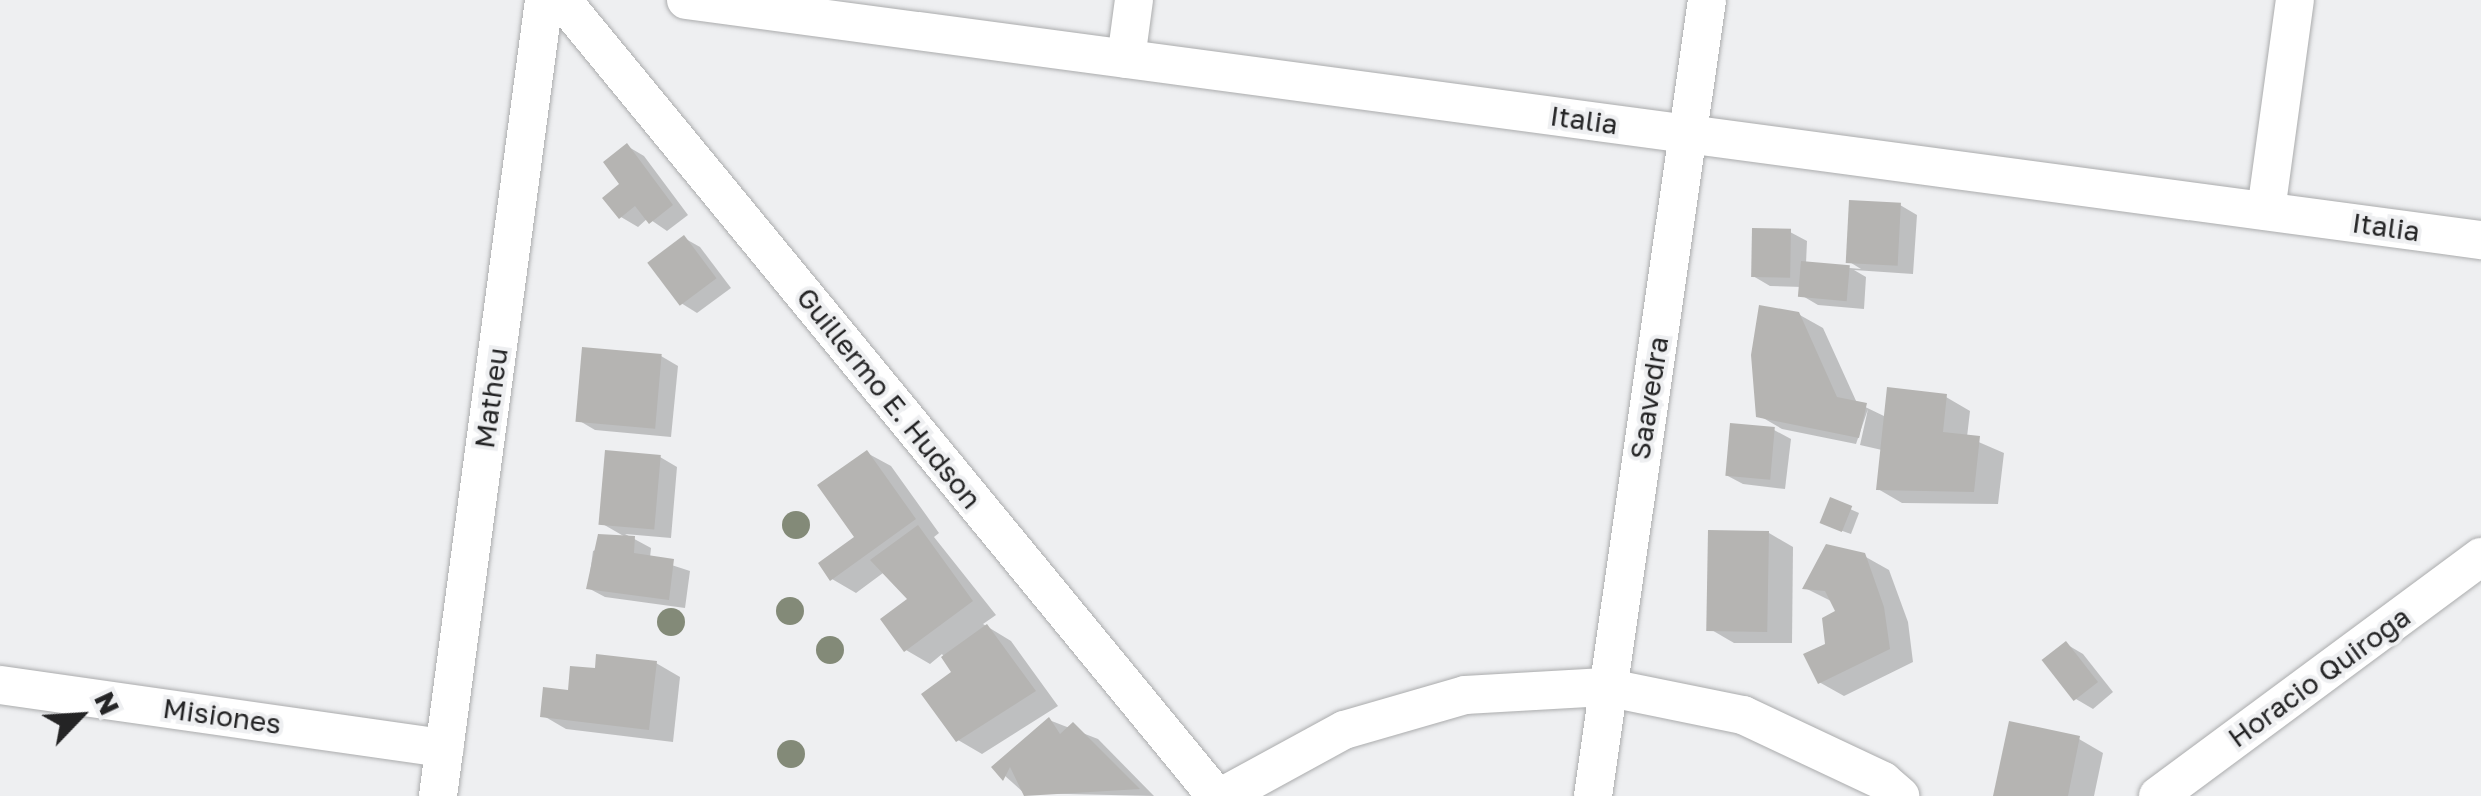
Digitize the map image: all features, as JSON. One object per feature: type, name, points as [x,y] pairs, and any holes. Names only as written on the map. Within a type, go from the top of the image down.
[{"type":"street","name":"Matheu","points":[[438,796],[544,0]]},
{"type":"street","name":"Guillermo E. Hudson","points":[[562,0],[1219,796]]},
{"type":"street","name":"Italia","points":[[686,0],[2481,240]]},
{"type":"street","points":[[1126,59],[1134,0]]},
{"type":"street","name":"Saavedra","points":[[1593,796],[1605,687],[1707,0]]},
{"type":"street","points":[[2266,211],[2294,0]]},
{"type":"street","name":"Horacio Quiroga","points":[[2158,796],[2481,557]]},
{"type":"street","name":"Misiones","points":[[0,685],[445,748]]},
{"type":"street","points":[[1219,796],[1344,730],[1465,695],[1605,687],[1743,714],[1883,781],[1900,796]]},
{"type":"building","points":[[627,143],[673,205],[649,224],[635,206],[619,219],[602,198],[619,184],[603,162]]},
{"type":"building","points":[[1849,200],[1901,203],[1898,266],[1846,263]]},
{"type":"building","points":[[1752,228],[1791,229],[1790,278],[1751,277]]},
{"type":"building","points":[[684,235],[716,278],[680,306],[647,263]]},
{"type":"building","points":[[1801,261],[1850,265],[1847,301],[1798,297]]},
{"type":"building","points":[[1759,305],[1799,312],[1837,397],[1867,403],[1859,438],[1756,417],[1751,355]]},
{"type":"building","points":[[582,347],[662,354],[655,429],[575,422]]},
{"type":"building","points":[[1887,387],[1947,394],[1943,432],[1980,436],[1974,492],[1876,490]]},
{"type":"building","points":[[1730,423],[1775,427],[1770,480],[1725,476]]},
{"type":"building","points":[[605,450],[661,455],[654,530],[598,525]]},
{"type":"building","points":[[867,450],[916,519],[830,581],[818,563],[854,537],[817,485]]},
{"type":"building","points":[[1830,497],[1852,506],[1842,532],[1820,523]]},
{"type":"building","points":[[918,525],[973,601],[904,652],[880,619],[907,599],[870,560]]},
{"type":"building","points":[[1708,530],[1769,531],[1767,632],[1706,631]]},
{"type":"building","points":[[598,534],[635,536],[634,553],[674,559],[669,600],[586,589]]},
{"type":"building","points":[[1826,544],[1865,553],[1884,607],[1890,649],[1818,684],[1803,654],[1825,644],[1822,618],[1835,611],[1825,591],[1802,589]]},
{"type":"building","points":[[987,624],[1036,691],[956,742],[921,694],[951,672],[941,657]]},
{"type":"building","points":[[2066,641],[2098,682],[2074,701],[2042,660]]},
{"type":"building","points":[[596,654],[657,661],[649,730],[540,717],[543,687],[568,690],[570,666],[595,668]]},
{"type":"building","points":[[1049,717],[1060,734],[1073,722],[1140,789],[1024,796],[1010,767],[1003,781],[991,767]]},
{"type":"building","points":[[2009,721],[2080,736],[2068,796],[1993,796]]}]
